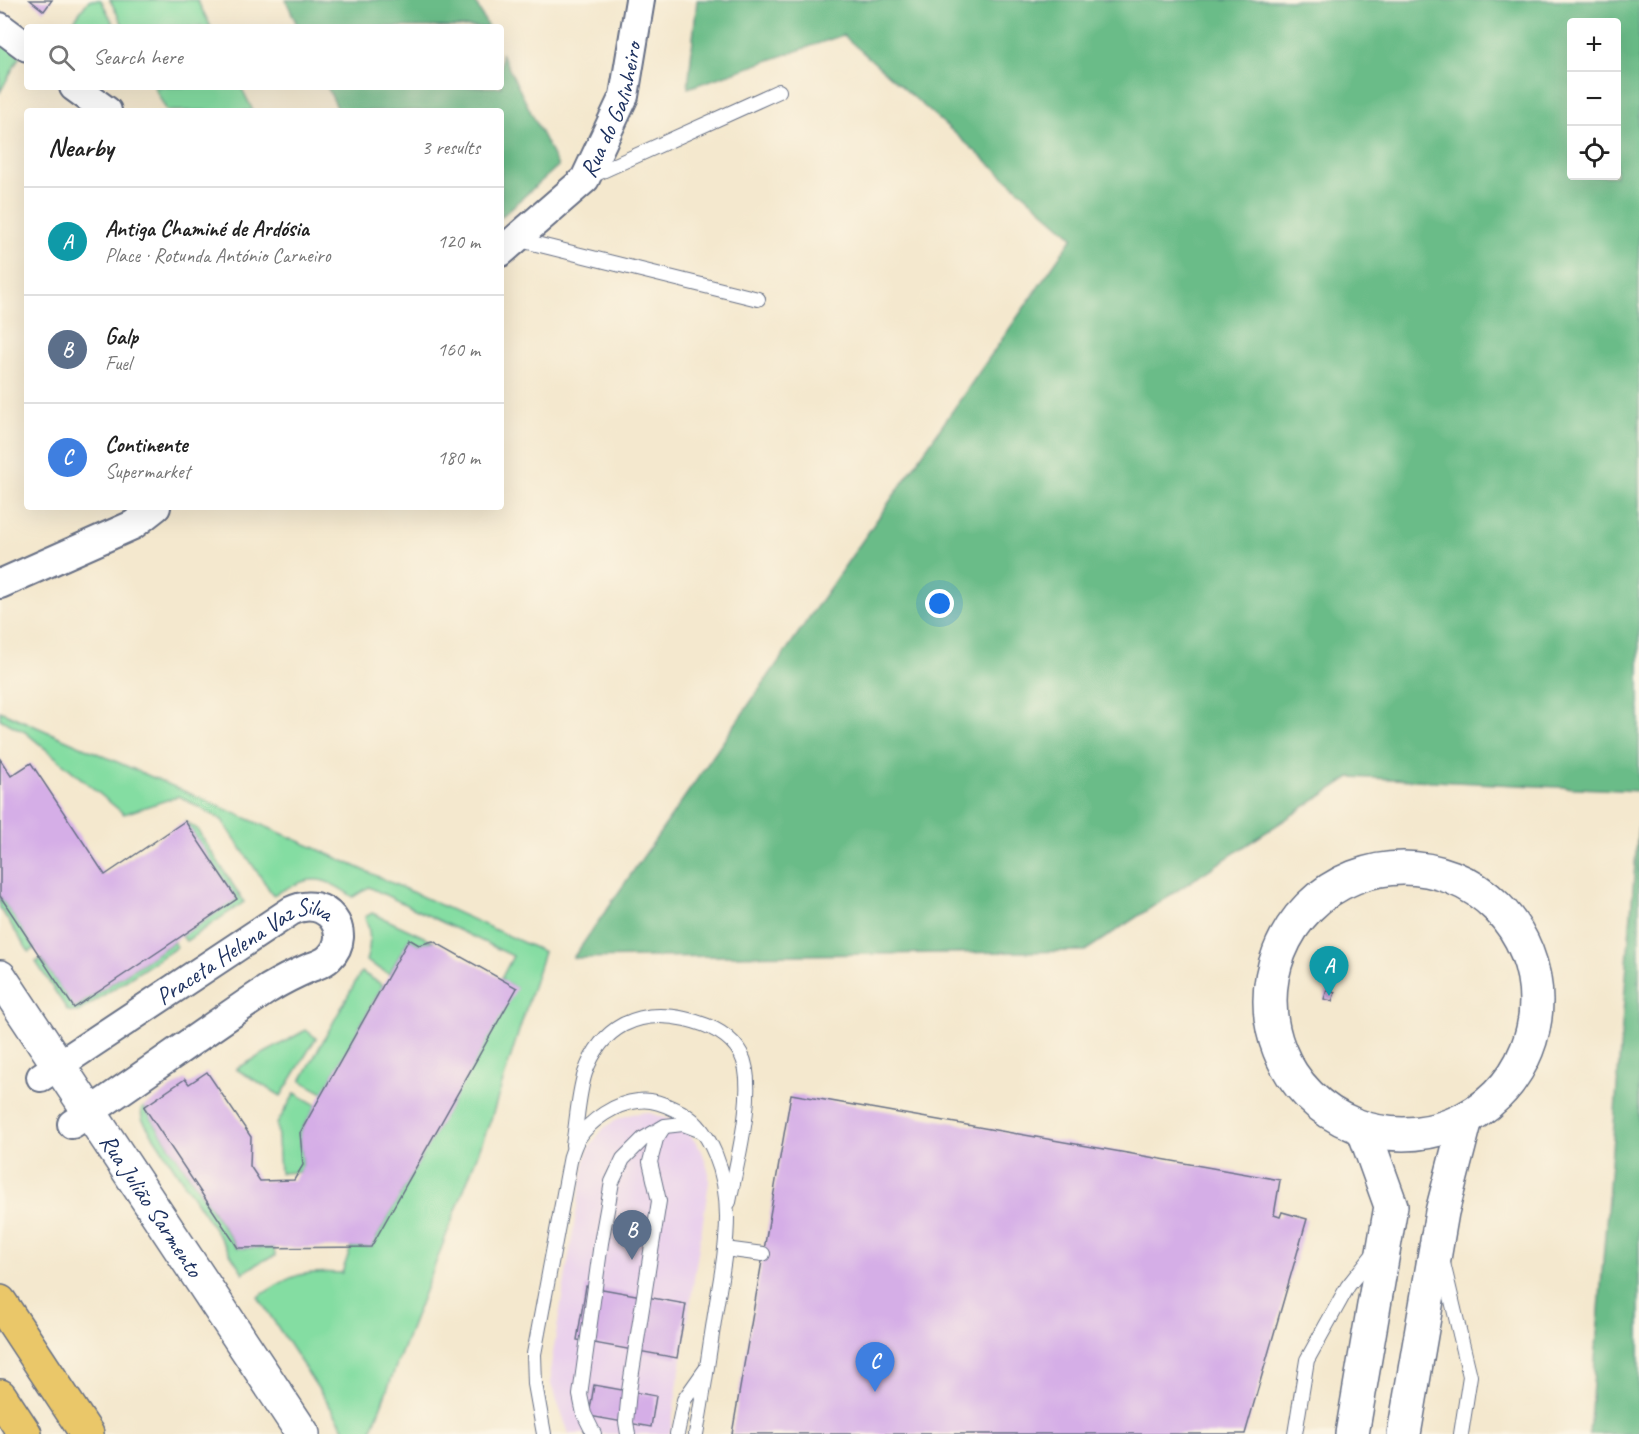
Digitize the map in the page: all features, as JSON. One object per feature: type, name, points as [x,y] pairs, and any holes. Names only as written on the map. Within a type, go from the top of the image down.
[{"type":"highway","points":[[0,1302],[87,1434]]},
{"type":"highway","points":[[0,1396],[25,1434]]},
{"type":"street","name":"Rua do Galinheiro","points":[[508,246],[585,179],[624,96],[640,0]]},
{"type":"street","points":[[0,27],[24,44]]},
{"type":"street","points":[[78,90],[103,108]]},
{"type":"street","points":[[0,584],[133,525],[152,510]]},
{"type":"street","points":[[1392,869],[1418,869],[1443,874],[1468,885],[1489,900],[1507,918],[1521,940],[1531,964],[1536,990],[1536,1016],[1531,1040],[1521,1065],[1506,1087],[1487,1105],[1466,1119],[1442,1129],[1415,1134],[1390,1134],[1363,1128],[1339,1118],[1318,1103],[1300,1085],[1286,1064],[1276,1039],[1271,1012],[1271,987],[1276,960],[1301,915],[1319,898],[1341,883],[1365,873],[1392,869]]},
{"type":"street","name":"Praceta Helena Vaz Silva","points":[[50,1071],[300,906],[320,907],[334,920],[339,939],[336,950],[330,958],[322,964],[312,966],[271,987],[81,1118]]},
{"type":"street","name":"Rua Julião Sarmento","points":[[0,977],[50,1071],[277,1434]]},
{"type":"street","name":"Rua Julião Sarmento","points":[[0,1016],[50,1071]]},
{"type":"street","name":"Rua Julião Sarmento","points":[[81,1118],[303,1434]]},
{"type":"street","points":[[1404,1434],[1442,1212],[1466,1119]]},
{"type":"street","points":[[1352,1434],[1390,1206],[1363,1128]]},
{"type":"lane","points":[[585,179],[779,91]]},
{"type":"lane","points":[[508,246],[759,299]]},
{"type":"lane","points":[[544,1434],[535,1384],[534,1354],[585,1074],[605,1037],[623,1024],[643,1017],[675,1017],[714,1028],[742,1055],[748,1080],[747,1105],[727,1216],[725,1249],[696,1434]]},
{"type":"lane","points":[[571,1156],[579,1138],[595,1121],[616,1107],[640,1100],[663,1104],[685,1113],[701,1130],[713,1148],[722,1180],[727,1216]]},
{"type":"lane","points":[[594,1434],[584,1414],[580,1395],[601,1243],[612,1182],[623,1159],[643,1139],[664,1126],[683,1124],[701,1130]]},
{"type":"lane","points":[[628,1434],[626,1422],[629,1391],[659,1202],[650,1162],[656,1139],[664,1126]]},
{"type":"lane","points":[[1295,1434],[1307,1360],[1348,1286],[1385,1238]]},
{"type":"lane","points":[[1437,1240],[1470,1376],[1461,1434]]},
{"type":"lane","points":[[725,1249],[763,1254]]},
{"type":"lane","points":[[677,1434],[684,1400],[707,1366]]},
{"type":"shaded area","points":[[647,1112],[673,1121],[687,1131],[702,1151],[709,1173],[670,1434],[569,1434],[551,1385],[551,1365],[585,1159],[589,1147],[604,1128],[617,1119]]},
{"type":"green space","points":[[89,0],[101,0],[113,24],[71,24]]},
{"type":"green space","points":[[110,0],[197,0],[209,24],[122,24]]},
{"type":"green space","points":[[286,0],[474,0],[486,24],[297,24]]},
{"type":"green space","points":[[697,0],[1639,0],[1639,791],[1350,777],[1085,951],[573,958],[1073,237],[843,35],[688,88]]},
{"type":"green space","points":[[0,41],[20,56],[0,92]]},
{"type":"green space","points":[[504,59],[558,166],[504,214],[504,108],[338,108],[328,90],[504,90]]},
{"type":"green space","points":[[156,90],[242,90],[252,108],[165,108]]},
{"type":"green space","points":[[0,711],[315,848],[544,952],[491,1119],[370,1434],[348,1434],[258,1297],[280,1283],[297,1276],[342,1273],[351,1247],[371,1247],[516,988],[501,979],[513,956],[369,887],[353,897],[331,884],[313,880],[296,884],[273,895],[222,820],[179,796],[124,814],[25,732],[0,719]]},
{"type":"green space","points":[[1639,815],[1639,1434],[1589,1434]]},
{"type":"green space","points":[[185,821],[197,829],[244,902],[186,941],[182,936],[237,899]]},
{"type":"green space","points":[[0,896],[35,948],[29,952],[0,908]]},
{"type":"green space","points":[[372,913],[433,941],[419,945],[409,939],[389,974],[366,961],[370,939],[365,917]]},
{"type":"green space","points":[[174,942],[177,947],[78,1012],[68,1011],[36,962],[41,959],[75,1008]]},
{"type":"green space","points":[[361,972],[383,985],[323,1093],[301,1081]]},
{"type":"green space","points":[[306,1030],[316,1038],[281,1096],[236,1069]]},
{"type":"green space","points":[[295,1093],[316,1105],[300,1133],[303,1165],[299,1172],[280,1173],[277,1124]]},
{"type":"green space","points":[[144,1107],[237,1248],[274,1248],[275,1256],[243,1273],[142,1119],[141,1109]]},
{"type":"building","points":[[30,0],[52,0],[44,11]]},
{"type":"building","points":[[0,759],[11,776],[31,763],[105,875],[185,821],[237,899],[74,1008],[0,896]]},
{"type":"building","points":[[409,939],[419,945],[433,941],[517,988],[371,1247],[238,1248],[144,1107],[185,1079],[189,1084],[207,1072],[251,1137],[250,1166],[260,1181],[294,1180],[303,1165],[300,1133]]},
{"type":"building","points":[[1327,990],[1335,993],[1332,1001],[1324,999]]},
{"type":"building","points":[[791,1094],[1280,1180],[1274,1215],[1280,1217],[1282,1212],[1307,1219],[1245,1434],[732,1434]]},
{"type":"building","points":[[586,1286],[686,1304],[677,1358],[577,1340]]},
{"type":"building","points":[[594,1385],[656,1396],[651,1427],[589,1416]]},
{"type":"place","name":"Antiga Chaminé de Ardósia","points":[[1329,996]]},
{"type":"place","name":"Galp","points":[[632,1260]]},
{"type":"place","name":"Continente","points":[[875,1392]]}]
